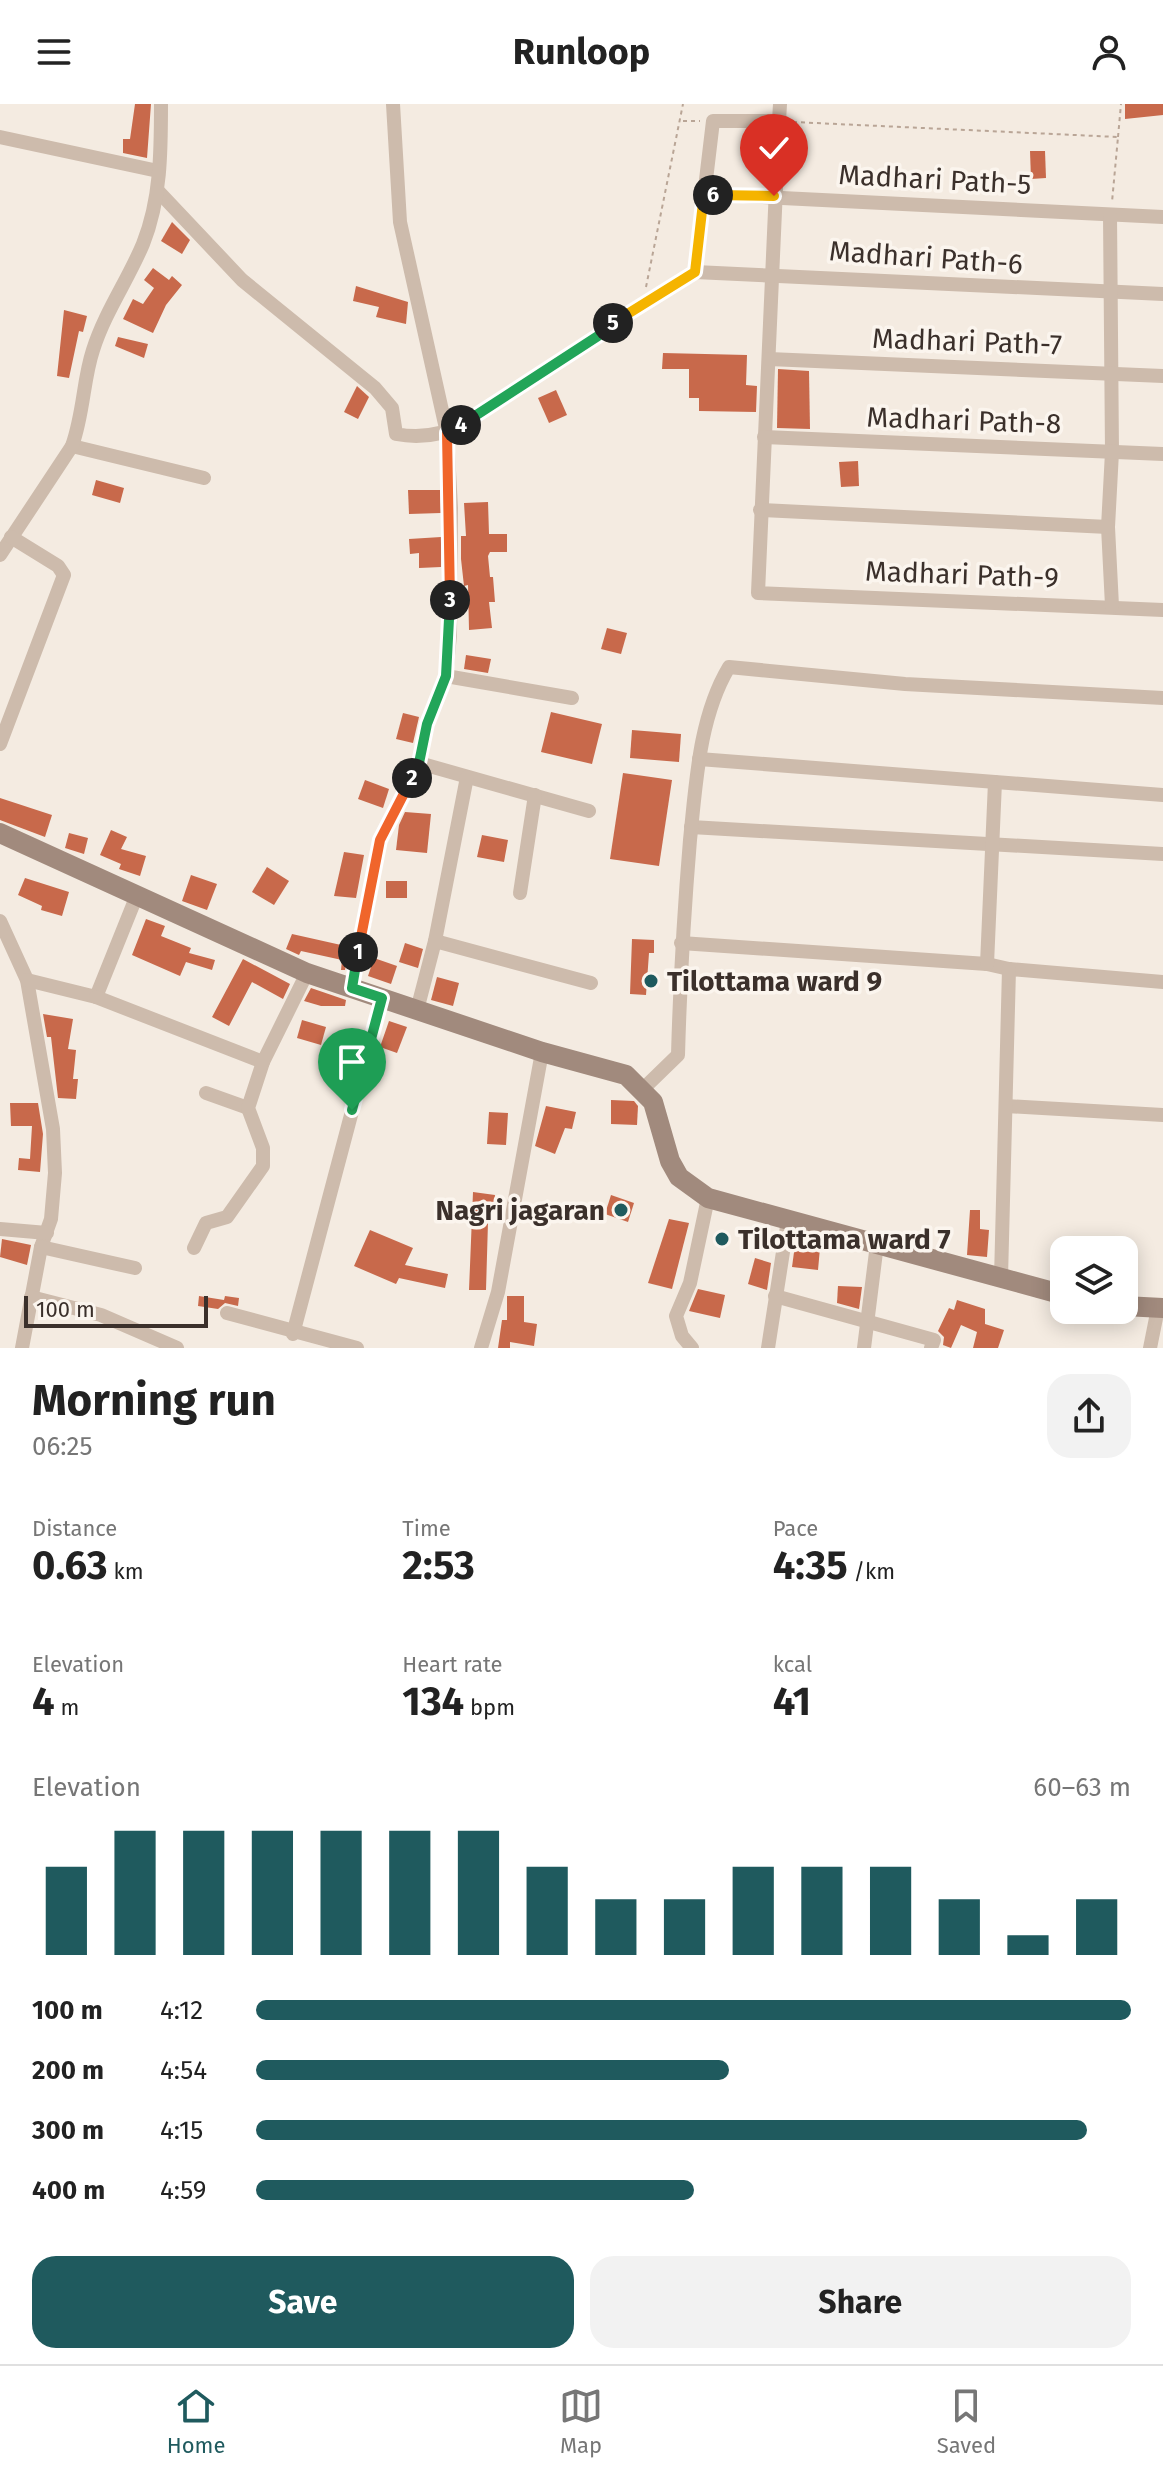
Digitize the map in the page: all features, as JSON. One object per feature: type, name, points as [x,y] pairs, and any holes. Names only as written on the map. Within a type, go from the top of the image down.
[{"type":"street","points":[[0,555],[72,446],[83,414],[92,352],[143,244],[158,191],[161,104]]},
{"type":"street","points":[[352,988],[380,840],[419,763],[427,724],[446,676],[450,635],[451,508],[447,433],[400,222],[393,104]]},
{"type":"street","points":[[780,104],[760,510],[1108,527]]},
{"type":"street","points":[[158,191],[242,280],[375,388],[392,408],[396,434],[412,437],[447,433],[695,272],[713,121],[779,121]]},
{"type":"street","points":[[0,137],[158,171]]},
{"type":"street","name":"Madhari Path-5","points":[[704,194],[1163,217]]},
{"type":"street","points":[[1110,215],[1112,452],[1108,527],[1112,606]]},
{"type":"street","name":"Madhari Path-6","points":[[695,272],[1163,294]]},
{"type":"street","name":"Madhari Path-7","points":[[769,359],[1163,376]]},
{"type":"street","name":"Madhari Path-8","points":[[764,437],[1163,454]]},
{"type":"street","points":[[72,446],[204,478]]},
{"type":"street","name":"Madhari Path-9","points":[[760,510],[758,593],[1163,610]]},
{"type":"street","points":[[0,744],[64,575],[58,566],[11,537]]},
{"type":"street","points":[[643,1089],[678,1055],[681,943],[699,759],[717,687],[729,667],[905,684],[1163,698]]},
{"type":"street","points":[[446,676],[572,698]]},
{"type":"street","points":[[699,759],[1163,795]]},
{"type":"street","points":[[419,763],[589,811]]},
{"type":"street","points":[[417,1010],[435,941],[467,777]]},
{"type":"street","points":[[987,964],[995,845],[995,782]]},
{"type":"street","points":[[520,893],[535,795]]},
{"type":"street","points":[[691,827],[1163,854]]},
{"type":"street","points":[[0,833],[307,973],[542,1052],[610,1069],[643,1089],[653,1102],[670,1161],[679,1177],[708,1198],[1050,1291]]},
{"type":"street","points":[[96,997],[137,895]]},
{"type":"street","points":[[0,921],[27,980],[53,1129],[55,1173],[47,1233],[41,1247],[22,1348]]},
{"type":"street","points":[[435,941],[591,983]]},
{"type":"street","points":[[681,943],[987,964],[1009,969],[1163,982]]},
{"type":"street","points":[[1001,1278],[1009,969]]},
{"type":"street","points":[[194,1248],[206,1223],[227,1217],[263,1166],[263,1148],[248,1108],[263,1062],[307,973]]},
{"type":"street","points":[[27,980],[96,997],[263,1062]]},
{"type":"street","points":[[293,1334],[382,998]]},
{"type":"street","points":[[481,1348],[498,1292],[542,1052]]},
{"type":"street","points":[[206,1093],[248,1108]]},
{"type":"street","points":[[1006,1106],[1163,1115]]},
{"type":"street","points":[[692,1348],[682,1336],[676,1316],[690,1283],[708,1198]]},
{"type":"street","points":[[768,1348],[788,1220]]},
{"type":"street","points":[[0,1229],[47,1233]]},
{"type":"street","points":[[864,1348],[877,1244]]},
{"type":"street","points":[[41,1247],[135,1268]]},
{"type":"street","points":[[775,1296],[934,1340],[931,1348]]},
{"type":"street","points":[[31,1297],[101,1315],[177,1348]]},
{"type":"street","points":[[1138,1307],[1160,1308],[1150,1348]]},
{"type":"street","points":[[227,1313],[293,1334],[357,1348]]},
{"type":"path","points":[[642,305],[683,104]]},
{"type":"path","points":[[1110,215],[1121,104]]},
{"type":"path","points":[[681,121],[713,121]]},
{"type":"path","points":[[779,121],[1118,137]]},
{"type":"building","points":[[135,104],[151,104],[147,158],[123,153],[123,139],[130,139]]},
{"type":"building","points":[[1125,104],[1163,104],[1163,115],[1125,119]]},
{"type":"building","points":[[1030,151],[1045,151],[1046,178],[1031,179]]},
{"type":"building","points":[[172,222],[190,240],[182,254],[161,241]]},
{"type":"building","points":[[153,268],[169,280],[172,276],[182,285],[166,305],[153,333],[123,319],[133,299],[143,304],[154,288],[144,280]]},
{"type":"building","points":[[356,286],[408,302],[406,324],[376,317],[379,307],[353,301]]},
{"type":"building","points":[[64,310],[87,316],[83,332],[79,331],[69,378],[57,376]]},
{"type":"building","points":[[118,337],[148,344],[144,358],[115,346]]},
{"type":"building","points":[[663,353],[747,355],[746,385],[757,386],[756,412],[699,411],[699,398],[689,398],[689,369],[662,369]]},
{"type":"building","points":[[778,369],[809,371],[810,429],[777,428]]},
{"type":"building","points":[[357,386],[369,397],[358,419],[344,412]]},
{"type":"building","points":[[556,390],[567,415],[549,423],[538,398]]},
{"type":"building","points":[[858,461],[859,486],[841,487],[839,462]]},
{"type":"building","points":[[96,480],[124,488],[120,503],[92,495]]},
{"type":"building","points":[[408,490],[440,490],[441,513],[409,514]]},
{"type":"building","points":[[488,502],[489,534],[507,534],[507,552],[490,552],[488,556],[495,602],[489,602],[492,628],[469,630],[468,585],[464,586],[461,559],[461,536],[466,536],[464,503]]},
{"type":"building","points":[[441,537],[441,567],[419,568],[419,553],[410,554],[409,539]]},
{"type":"building","points":[[607,628],[627,633],[621,654],[601,649]]},
{"type":"building","points":[[466,655],[491,659],[488,673],[464,669]]},
{"type":"building","points":[[551,712],[602,724],[592,764],[541,752]]},
{"type":"building","points":[[403,713],[419,717],[413,743],[396,739]]},
{"type":"building","points":[[632,730],[681,734],[679,762],[630,758]]},
{"type":"building","points":[[623,773],[672,780],[659,866],[610,859]]},
{"type":"building","points":[[365,780],[389,789],[383,808],[358,799]]},
{"type":"building","points":[[0,798],[52,815],[45,837],[0,820]]},
{"type":"building","points":[[405,812],[431,814],[427,853],[396,850],[399,825]]},
{"type":"building","points":[[111,830],[127,837],[121,849],[146,856],[140,876],[119,869],[121,864],[100,855]]},
{"type":"building","points":[[69,833],[88,838],[84,854],[65,848]]},
{"type":"building","points":[[482,835],[508,840],[504,862],[477,857]]},
{"type":"building","points":[[344,852],[364,855],[356,898],[334,896]]},
{"type":"building","points":[[267,867],[289,881],[274,905],[252,892]]},
{"type":"building","points":[[191,875],[217,884],[207,910],[182,901]]},
{"type":"building","points":[[25,878],[69,892],[62,916],[41,910],[42,906],[18,895]]},
{"type":"building","points":[[386,881],[407,881],[407,898],[386,898]]},
{"type":"building","points":[[146,919],[165,926],[161,936],[191,948],[189,953],[215,960],[212,970],[186,962],[180,976],[132,955]]},
{"type":"building","points":[[292,934],[350,947],[345,970],[341,970],[342,960],[301,951],[299,955],[286,949]]},
{"type":"building","points":[[632,939],[654,940],[654,953],[649,953],[646,995],[630,994]]},
{"type":"building","points":[[405,943],[423,949],[418,968],[399,962]]},
{"type":"building","points":[[374,958],[397,966],[391,984],[368,976]]},
{"type":"building","points":[[243,959],[290,984],[283,999],[252,982],[229,1026],[212,1017]]},
{"type":"building","points":[[437,977],[459,983],[453,1006],[431,1000]]},
{"type":"building","points":[[311,988],[346,1000],[345,1006],[321,1006],[304,1001]]},
{"type":"building","points":[[43,1014],[73,1019],[68,1049],[76,1050],[73,1079],[78,1079],[76,1099],[58,1098],[51,1037],[47,1037]]},
{"type":"building","points":[[302,1020],[326,1027],[321,1045],[297,1038]]},
{"type":"building","points":[[389,1021],[407,1027],[397,1053],[380,1047]]},
{"type":"building","points":[[611,1100],[634,1101],[638,1106],[637,1125],[611,1124]]},
{"type":"building","points":[[10,1103],[38,1103],[43,1134],[40,1172],[18,1170],[19,1158],[30,1159],[32,1126],[11,1126]]},
{"type":"building","points":[[546,1106],[576,1112],[572,1129],[565,1128],[555,1154],[535,1146]]},
{"type":"building","points":[[489,1112],[508,1113],[506,1145],[487,1144]]},
{"type":"building","points":[[473,1192],[495,1195],[492,1222],[488,1222],[486,1290],[469,1290]]},
{"type":"building","points":[[611,1195],[634,1203],[628,1222],[605,1214]]},
{"type":"building","points":[[970,1210],[980,1210],[980,1229],[989,1230],[987,1257],[967,1255]]},
{"type":"building","points":[[669,1219],[689,1223],[672,1289],[648,1283]]},
{"type":"building","points":[[370,1230],[413,1248],[405,1265],[448,1274],[445,1288],[399,1278],[396,1284],[354,1266]]},
{"type":"building","points":[[2,1239],[31,1245],[27,1265],[0,1257]]},
{"type":"building","points":[[795,1245],[820,1248],[818,1270],[792,1267]]},
{"type":"building","points":[[755,1258],[771,1263],[767,1290],[748,1284]]},
{"type":"building","points":[[838,1286],[862,1287],[859,1309],[837,1303]]},
{"type":"building","points":[[698,1289],[725,1295],[720,1318],[689,1311]]},
{"type":"building","points":[[199,1296],[224,1300],[225,1296],[239,1298],[238,1306],[225,1303],[218,1309],[198,1306]]},
{"type":"building","points":[[507,1296],[524,1296],[524,1322],[537,1324],[534,1346],[510,1342],[510,1348],[498,1348],[502,1320],[507,1320]]},
{"type":"building","points":[[957,1300],[985,1309],[985,1324],[1004,1330],[998,1348],[973,1348],[977,1332],[961,1325],[951,1348],[943,1345],[944,1337],[938,1331],[949,1308],[954,1310]]},
{"type":"place","name":"Tilottama ward 9","points":[[651,981]]},
{"type":"place","name":"Nagri jagaran","points":[[621,1210]]},
{"type":"place","name":"Tilottama ward 7","points":[[722,1239]]},
{"type":"route","points":[[352,1110],[382,998],[352,988],[373,868],[380,840],[419,763],[427,724],[446,676],[450,635],[451,508],[447,433],[598,336],[612,323],[695,272],[704,194],[774,196]]}]
